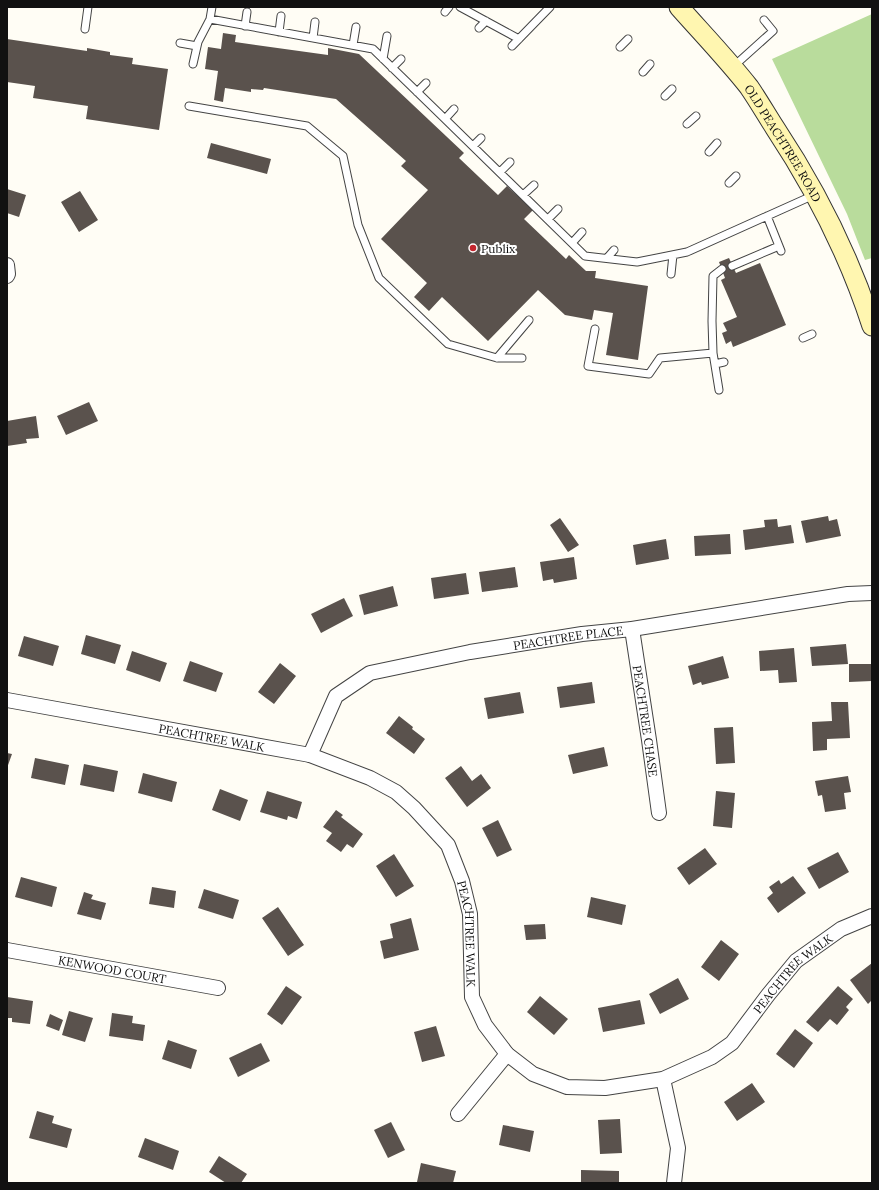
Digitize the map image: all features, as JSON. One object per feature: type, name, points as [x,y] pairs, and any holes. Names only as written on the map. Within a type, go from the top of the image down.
[{"type":"main road","name":"OLD PEACHTREE ROAD","points":[[679,7],[732,67],[753,94],[789,149],[816,194],[847,257],[872,326]]},
{"type":"street","points":[[7,265],[7,276]]},
{"type":"street","name":"PEACHTREE PLACE","points":[[310,755],[336,696],[370,674],[470,652],[582,634],[632,629],[848,594],[872,592]]},
{"type":"street","name":"PEACHTREE CHASE","points":[[632,629],[659,814]]},
{"type":"street","name":"PEACHTREE WALK","points":[[7,700],[310,755],[370,778],[396,792],[414,808],[448,845],[462,881],[470,914],[472,997],[485,1024],[507,1054],[533,1074],[567,1087],[605,1088],[663,1079],[712,1057],[732,1043],[796,960],[841,929],[872,916]]},
{"type":"street","name":"KENWOOD COURT","points":[[7,950],[218,988]]},
{"type":"street","points":[[458,1114],[507,1054]]},
{"type":"street","points":[[663,1079],[678,1148],[674,1183]]},
{"type":"lane","points":[[85,29],[88,7]]},
{"type":"lane","points":[[193,64],[198,42],[210,19],[212,7]]},
{"type":"lane","points":[[460,7],[519,39]]},
{"type":"lane","points":[[512,46],[550,7]]},
{"type":"lane","points":[[245,26],[247,12]]},
{"type":"lane","points":[[279,32],[281,16]]},
{"type":"lane","points":[[210,19],[373,49],[585,256],[637,262],[687,252],[816,194]]},
{"type":"lane","points":[[732,67],[773,31],[764,20]]},
{"type":"lane","points":[[479,28],[486,21]]},
{"type":"lane","points":[[313,38],[315,22]]},
{"type":"lane","points":[[353,45],[356,27]]},
{"type":"lane","points":[[383,59],[387,36]]},
{"type":"lane","points":[[620,47],[628,39]]},
{"type":"lane","points":[[180,43],[197,46]]},
{"type":"lane","points":[[392,68],[401,59]]},
{"type":"lane","points":[[643,72],[650,64]]},
{"type":"lane","points":[[417,92],[426,83]]},
{"type":"lane","points":[[665,96],[672,89]]},
{"type":"lane","points":[[189,106],[307,126],[343,156],[358,225],[379,278],[448,344],[497,358],[522,358]]},
{"type":"lane","points":[[445,119],[454,109]]},
{"type":"lane","points":[[687,124],[696,116]]},
{"type":"lane","points":[[473,146],[481,138]]},
{"type":"lane","points":[[709,152],[717,143]]},
{"type":"lane","points":[[500,172],[510,162]]},
{"type":"lane","points":[[729,183],[736,176]]},
{"type":"lane","points":[[523,195],[534,185]]},
{"type":"lane","points":[[548,219],[558,209]]},
{"type":"lane","points":[[732,266],[780,249],[767,216]]},
{"type":"lane","points":[[572,243],[582,232]]},
{"type":"lane","points":[[607,258],[614,250]]},
{"type":"lane","points":[[652,259],[661,251]]},
{"type":"lane","points":[[671,274],[674,255]]},
{"type":"lane","points":[[719,390],[713,353],[713,276],[722,269]]},
{"type":"lane","points":[[497,358],[529,320]]},
{"type":"lane","points":[[595,329],[588,366],[649,374],[660,358],[713,353]]},
{"type":"lane","points":[[803,338],[812,334]]},
{"type":"lane","points":[[715,364],[724,362]]},
{"type":"green space","points":[[872,14],[872,258],[865,260],[847,214],[772,59]]},
{"type":"building","points":[[223,33],[236,35],[235,42],[328,55],[328,48],[359,54],[464,153],[459,158],[498,195],[507,186],[533,210],[524,219],[566,259],[569,255],[586,271],[596,271],[595,278],[648,286],[638,360],[606,355],[613,313],[594,310],[592,320],[565,315],[538,290],[488,341],[442,297],[429,311],[414,297],[427,283],[381,239],[428,190],[401,166],[406,161],[336,99],[264,88],[263,90],[251,89],[251,92],[225,88],[223,102],[214,100],[218,71],[205,69],[208,47],[221,49]]},
{"type":"building","points":[[7,39],[87,51],[87,48],[110,52],[110,55],[133,58],[132,64],[168,69],[159,130],[86,119],[88,106],[33,98],[35,86],[7,82]]},
{"type":"building","points":[[211,143],[271,159],[267,174],[207,158]]},
{"type":"building","points":[[7,189],[26,195],[19,217],[7,213]]},
{"type":"building","points":[[80,191],[98,220],[79,232],[61,202]]},
{"type":"building","points":[[729,258],[736,273],[760,263],[786,325],[733,347],[731,341],[726,344],[722,333],[727,331],[723,323],[737,317],[721,280],[725,278],[719,262]]},
{"type":"building","points":[[89,402],[98,421],[66,435],[57,416]]},
{"type":"building","points":[[36,416],[39,438],[26,439],[27,443],[7,446],[7,421]]},
{"type":"building","points":[[828,516],[829,521],[837,519],[841,536],[806,543],[801,521]]},
{"type":"building","points":[[560,518],[579,545],[568,552],[550,525]]},
{"type":"building","points":[[777,519],[778,527],[791,525],[794,543],[745,550],[743,530],[765,527],[764,520]]},
{"type":"building","points":[[730,534],[731,554],[695,556],[694,536]]},
{"type":"building","points":[[666,539],[669,559],[636,565],[633,545]]},
{"type":"building","points":[[574,557],[577,579],[554,583],[553,579],[543,581],[540,562]]},
{"type":"building","points":[[515,567],[518,587],[482,592],[479,572]]},
{"type":"building","points":[[466,573],[469,594],[434,599],[431,578]]},
{"type":"building","points":[[393,586],[398,606],[364,615],[359,595]]},
{"type":"building","points":[[344,598],[353,616],[321,633],[311,614]]},
{"type":"building","points":[[86,635],[121,645],[115,664],[81,654]]},
{"type":"building","points":[[24,636],[59,646],[53,666],[18,656]]},
{"type":"building","points":[[846,644],[848,664],[812,666],[810,647]]},
{"type":"building","points":[[794,648],[797,682],[779,683],[778,670],[760,671],[759,651]]},
{"type":"building","points":[[132,651],[167,663],[160,682],[126,670]]},
{"type":"building","points":[[723,656],[729,678],[702,685],[701,682],[693,685],[688,666]]},
{"type":"building","points":[[190,661],[223,673],[216,692],[183,681]]},
{"type":"building","points":[[280,663],[296,676],[274,704],[258,692]]},
{"type":"building","points":[[849,664],[872,664],[872,681],[849,682]]},
{"type":"building","points":[[592,682],[595,703],[560,708],[557,687]]},
{"type":"building","points":[[520,692],[524,713],[488,719],[484,698]]},
{"type":"building","points":[[831,702],[848,702],[850,738],[827,739],[827,750],[813,751],[812,722],[832,721]]},
{"type":"building","points":[[399,716],[425,739],[414,754],[386,733]]},
{"type":"building","points":[[733,727],[735,763],[716,764],[714,728]]},
{"type":"building","points":[[604,747],[608,766],[573,774],[568,755]]},
{"type":"building","points":[[7,753],[12,754],[7,768]]},
{"type":"building","points":[[35,758],[69,765],[65,785],[31,778]]},
{"type":"building","points":[[84,764],[118,771],[114,792],[80,785]]},
{"type":"building","points":[[461,766],[472,781],[481,774],[491,788],[467,807],[445,778]]},
{"type":"building","points":[[143,773],[177,782],[172,802],[138,793]]},
{"type":"building","points":[[848,776],[851,792],[844,793],[846,809],[825,812],[822,795],[818,796],[815,781]]},
{"type":"building","points":[[220,789],[248,800],[240,821],[212,810]]},
{"type":"building","points":[[267,791],[302,802],[297,819],[288,816],[287,820],[260,812]]},
{"type":"building","points":[[716,791],[735,793],[732,828],[713,826]]},
{"type":"building","points":[[336,810],[343,815],[341,817],[363,834],[353,848],[347,844],[341,852],[326,841],[332,833],[323,827]]},
{"type":"building","points":[[498,820],[512,850],[497,857],[482,828]]},
{"type":"building","points":[[705,848],[717,864],[689,885],[677,868]]},
{"type":"building","points":[[838,852],[849,872],[819,889],[807,868]]},
{"type":"building","points":[[394,854],[414,886],[396,897],[376,866]]},
{"type":"building","points":[[793,876],[806,893],[778,913],[767,898],[773,893],[769,887],[779,880],[781,884]]},
{"type":"building","points":[[21,877],[57,887],[52,907],[15,897]]},
{"type":"building","points":[[152,887],[176,891],[174,908],[149,904]]},
{"type":"building","points":[[204,889],[239,900],[233,919],[198,908]]},
{"type":"building","points":[[84,892],[93,895],[91,899],[106,903],[101,920],[77,914]]},
{"type":"building","points":[[591,897],[626,905],[622,925],[587,917]]},
{"type":"building","points":[[278,907],[304,945],[288,956],[262,918]]},
{"type":"building","points":[[411,918],[419,950],[384,959],[380,941],[393,938],[390,924]]},
{"type":"building","points":[[545,924],[546,939],[526,940],[524,925]]},
{"type":"building","points":[[721,940],[739,954],[719,981],[701,967]]},
{"type":"building","points":[[872,963],[872,1000],[868,1004],[850,980]]},
{"type":"building","points":[[678,978],[689,999],[660,1014],[649,994]]},
{"type":"building","points":[[286,986],[302,997],[282,1025],[267,1014]]},
{"type":"building","points":[[838,986],[853,999],[846,1007],[849,1010],[837,1025],[830,1019],[818,1032],[806,1022]]},
{"type":"building","points":[[540,996],[568,1019],[554,1035],[527,1012]]},
{"type":"building","points":[[7,997],[33,1001],[30,1024],[12,1022],[12,1018],[7,1018]]},
{"type":"building","points":[[640,1000],[645,1024],[603,1032],[598,1008]]},
{"type":"building","points":[[69,1011],[93,1018],[85,1042],[62,1035]]},
{"type":"building","points":[[112,1013],[133,1016],[132,1023],[145,1025],[143,1041],[109,1036]]},
{"type":"building","points":[[50,1014],[63,1020],[59,1031],[46,1026]]},
{"type":"building","points":[[436,1026],[445,1056],[422,1062],[414,1032]]},
{"type":"building","points":[[795,1029],[813,1043],[794,1068],[776,1054]]},
{"type":"building","points":[[168,1040],[197,1050],[191,1069],[162,1059]]},
{"type":"building","points":[[261,1043],[270,1061],[238,1077],[229,1058]]},
{"type":"building","points":[[752,1083],[765,1102],[737,1121],[724,1102]]},
{"type":"building","points":[[37,1111],[54,1116],[52,1123],[72,1129],[67,1148],[29,1138]]},
{"type":"building","points":[[620,1119],[622,1153],[600,1154],[598,1120]]},
{"type":"building","points":[[391,1122],[405,1150],[388,1158],[374,1130]]},
{"type":"building","points":[[503,1125],[534,1131],[530,1152],[499,1145]]},
{"type":"building","points":[[145,1138],[179,1151],[173,1170],[138,1157]]},
{"type":"building","points":[[219,1156],[247,1174],[241,1183],[226,1183],[209,1172]]},
{"type":"building","points":[[421,1163],[456,1171],[453,1183],[417,1182]]},
{"type":"building","points":[[581,1170],[619,1171],[619,1183],[581,1183]]},
{"type":"place","name":"Publix","points":[[473,248]]}]
